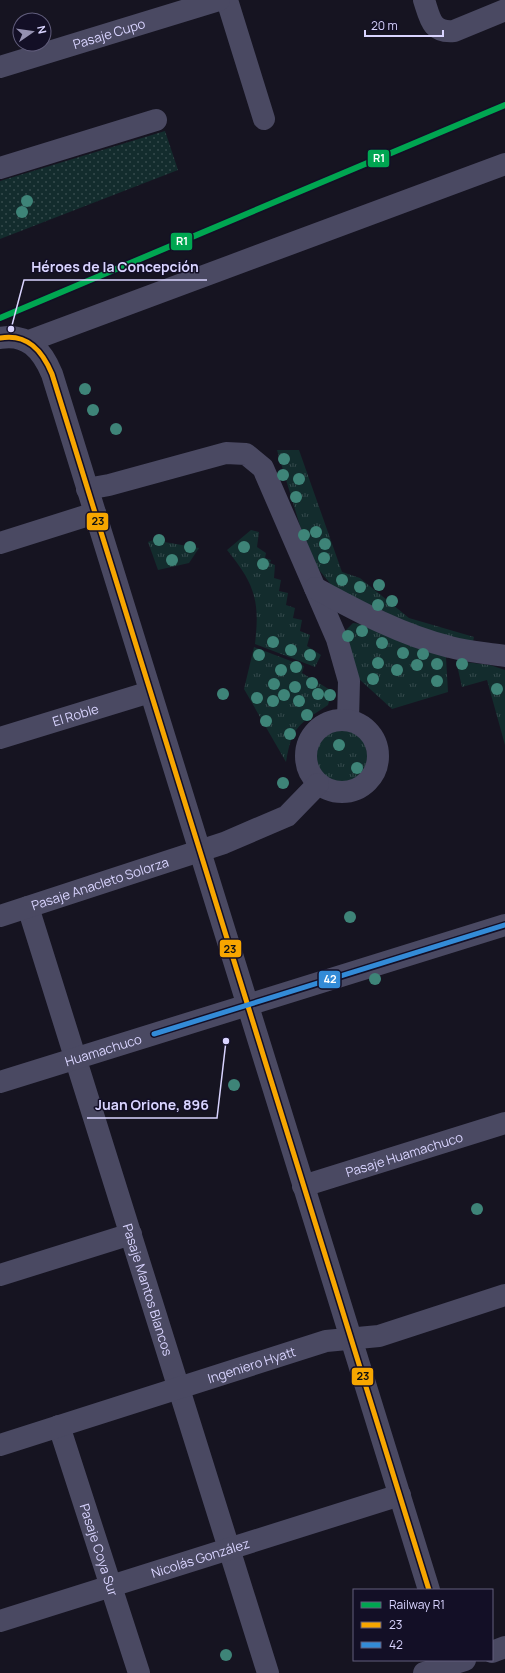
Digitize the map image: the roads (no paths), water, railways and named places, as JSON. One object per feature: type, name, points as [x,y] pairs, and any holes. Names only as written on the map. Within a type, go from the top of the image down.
[{"type":"street","name":"Pasaje Cupo","points":[[0,67],[219,0]]},
{"type":"street","points":[[227,0],[264,119]]},
{"type":"street","points":[[424,0],[433,24],[438,29],[446,31],[454,31],[505,10]]},
{"type":"street","points":[[0,168],[156,120]]},
{"type":"street","points":[[29,342],[505,164]]},
{"type":"street","points":[[0,338],[11,336],[29,342],[47,361],[52,374],[429,1589]]},
{"type":"street","points":[[87,488],[109,485],[226,453],[246,454],[263,468],[337,639],[349,681],[348,720]]},
{"type":"street","points":[[0,543],[95,513]]},
{"type":"street","points":[[315,588],[370,618],[409,634],[452,648],[505,656]]},
{"type":"street","name":"El Roble","points":[[0,738],[150,692]]},
{"type":"street","points":[[336,719],[359,723],[368,730],[374,739],[378,750],[378,761],[375,772],[369,781],[360,788],[350,792],[328,790],[318,784],[310,774],[306,763],[306,751],[309,740],[316,730],[326,723],[336,719]]},
{"type":"street","name":"Pasaje Anacleto Solorza","points":[[0,916],[200,852],[287,816],[318,784]]},
{"type":"street","name":"Pasaje Mantos Blancos","points":[[28,907],[268,1673]]},
{"type":"street","name":"Huamachuco","points":[[0,1082],[505,925]]},
{"type":"street","name":"Pasaje Huamachuco","points":[[303,1186],[505,1123]]},
{"type":"street","points":[[0,1275],[131,1234]]},
{"type":"street","name":"Ingeniero Hyatt","points":[[0,1445],[326,1341],[379,1336],[505,1295]]},
{"type":"street","name":"Pasaje Coya Sur","points":[[59,1426],[139,1673]]},
{"type":"street","name":"Nicolás González","points":[[0,1621],[400,1495]]},
{"type":"street","points":[[493,1652],[505,1648]]},
{"type":"street","points":[[424,1673],[456,1664]]},
{"type":"rail line","name":"R1","points":[[0,318],[505,105]]},
{"type":"place","name":"Héroes de la Concepción","points":[[11,329]]},
{"type":"place","name":"Juan Orione, 896","points":[[226,1041]]}]
